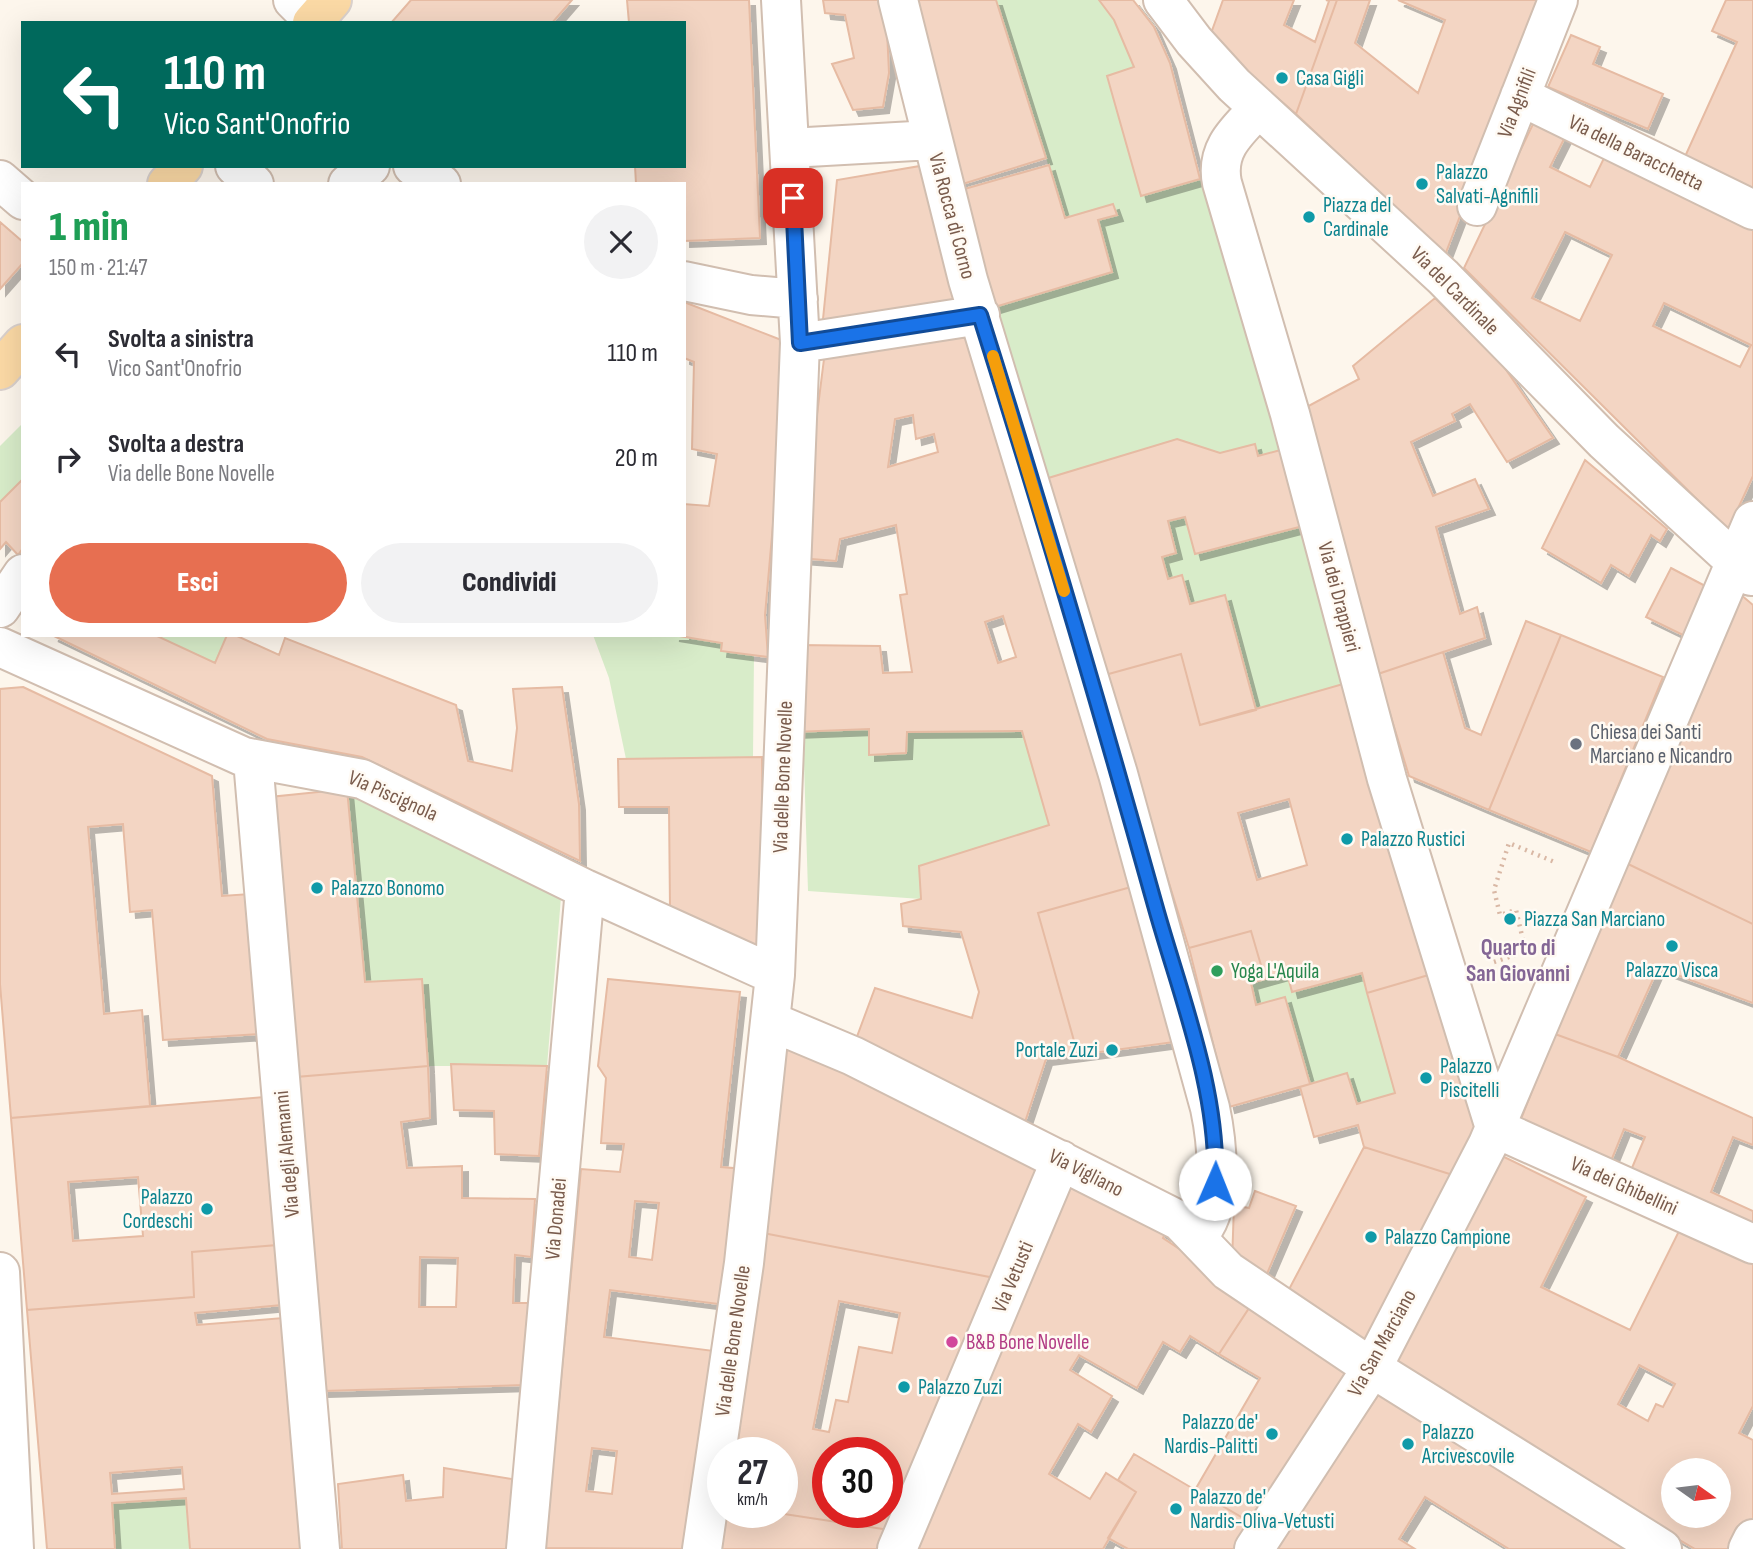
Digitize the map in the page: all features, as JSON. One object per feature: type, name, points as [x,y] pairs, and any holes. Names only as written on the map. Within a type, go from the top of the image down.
[{"type":"main road","points":[[169,182],[181,168]]},
{"type":"main road","points":[[0,370],[21,346]]},
{"type":"street","name":"Via delle Bone Novelle","points":[[702,1549],[744,1263],[775,975],[800,343],[781,0]]},
{"type":"street","name":"Via Rocca di Corno","points":[[898,0],[932,140],[980,315],[1118,774],[1210,1108],[1216,1144],[1215,1184],[1212,1209],[1197,1236]]},
{"type":"street","name":"Via del Cardinale","points":[[1163,0],[1214,65],[1443,277],[1604,441],[1744,569]]},
{"type":"street","name":"Via Agnifili","points":[[1477,206],[1558,0]]},
{"type":"street","name":"Via della Baracchetta","points":[[1520,96],[1753,210]]},
{"type":"street","name":"Via dei Drappieri","points":[[1259,108],[1227,142],[1221,157],[1220,173],[1290,414],[1387,779],[1495,1128]]},
{"type":"street","points":[[790,148],[932,140]]},
{"type":"street","points":[[237,168],[252,182]]},
{"type":"street","points":[[350,182],[368,168]]},
{"type":"street","points":[[416,168],[438,182]]},
{"type":"street","points":[[0,180],[21,198]]},
{"type":"street","points":[[686,282],[751,295],[799,299]]},
{"type":"street","points":[[800,343],[980,315]]},
{"type":"street","points":[[1495,1128],[1605,869],[1744,569],[1753,521]]},
{"type":"street","points":[[0,608],[21,577]]},
{"type":"street","name":"Via Piscignola","points":[[0,647],[253,760],[362,779],[585,889],[775,975]]},
{"type":"street","name":"Via degli Alemanni","points":[[253,760],[320,1549]]},
{"type":"street","name":"Via Donadei","points":[[526,1549],[585,889]]},
{"type":"street","name":"Via Vigliano","points":[[772,1022],[853,1056],[1180,1221],[1228,1270],[1372,1368],[1662,1549]]},
{"type":"street","name":"Via dei Ghibellini","points":[[1495,1128],[1753,1244]]},
{"type":"street","name":"Via San Marciano","points":[[1254,1549],[1372,1368],[1495,1128]]},
{"type":"street","name":"Via Vetusti","points":[[897,1549],[1061,1160]]},
{"type":"street","points":[[0,1272],[14,1549]]},
{"type":"street","points":[[1748,1549],[1753,1539]]},
{"type":"path","points":[[1554,990],[1528,959],[1516,910],[1500,915],[1494,890],[1509,844],[1605,869]]},
{"type":"green space","points":[[996,0],[1099,0],[1114,20],[1134,67],[1107,76],[1142,195],[1200,179],[1288,448],[1258,456],[1254,444],[1220,453],[1177,439],[1045,479],[988,309],[1112,271],[1098,220],[1116,215],[1113,204],[1065,218]]},
{"type":"green space","points":[[21,425],[21,481],[0,502],[0,446]]},
{"type":"green space","points":[[1185,517],[1195,554],[1307,525],[1350,682],[1256,710],[1225,595],[1190,604],[1182,575],[1168,579],[1162,557],[1176,553],[1168,521]]},
{"type":"green space","points":[[159,637],[226,637],[215,663]]},
{"type":"green space","points":[[594,637],[685,637],[722,643],[722,651],[754,655],[753,757],[626,759],[609,678]]},
{"type":"green space","points":[[869,729],[869,755],[906,753],[907,732],[1022,731],[1049,825],[919,866],[921,899],[808,891],[803,731]]},
{"type":"green space","points":[[347,789],[561,897],[547,1066],[428,1066],[422,979],[365,982]]},
{"type":"green space","points":[[1287,973],[1292,992],[1362,973],[1395,1093],[1357,1104],[1347,1073],[1310,1084],[1285,997],[1256,1005],[1251,983]]},
{"type":"green space","points":[[186,1498],[190,1549],[115,1549],[112,1503]]},
{"type":"building","points":[[411,0],[572,0],[554,21],[393,21]]},
{"type":"building","points":[[627,0],[749,0],[760,238],[686,241],[686,182],[636,182],[635,168],[686,168],[686,21],[629,21]]},
{"type":"building","points":[[823,0],[881,0],[887,30],[889,73],[883,107],[853,110],[832,64],[854,58],[845,15],[825,13]]},
{"type":"building","points":[[906,0],[996,0],[1046,158],[953,187]]},
{"type":"building","points":[[1099,0],[1133,0],[1154,27],[1170,63],[1200,179],[1141,196],[1107,76],[1134,67],[1114,20]]},
{"type":"building","name":"Casa Gigli","points":[[1223,0],[1294,0],[1284,25],[1315,42],[1329,1],[1326,0],[1337,0],[1296,114],[1209,39]]},
{"type":"building","name":"Palazzo Salvati-Agnifili","points":[[1337,0],[1370,0],[1355,43],[1418,93],[1445,20],[1398,0],[1543,0],[1445,255],[1296,114]]},
{"type":"building","points":[[1726,0],[1753,0],[1753,193],[1683,161],[1737,42],[1712,31]]},
{"type":"building","points":[[1571,35],[1600,47],[1593,64],[1663,94],[1648,129],[1548,87]]},
{"type":"building","points":[[1534,122],[1565,137],[1550,167],[1590,187],[1605,156],[1753,229],[1753,476],[1728,530],[1464,268]],"holes":[[[1565,232],[1612,255],[1580,321],[1532,298]],[[1664,303],[1751,345],[1740,367],[1653,326]]]},
{"type":"building","points":[[926,165],[964,310],[822,329],[837,180]]},
{"type":"building","points":[[1049,165],[1065,218],[1113,204],[1117,215],[1098,220],[1112,272],[988,309],[954,192]]},
{"type":"building","points":[[0,222],[21,240],[21,265],[0,289]]},
{"type":"building","points":[[1435,298],[1502,364],[1553,438],[1507,462],[1470,404],[1452,414],[1455,421],[1411,442],[1433,496],[1475,479],[1489,509],[1436,527],[1460,614],[1477,607],[1485,638],[1378,674],[1301,410],[1359,379],[1353,366]]},
{"type":"building","points":[[686,303],[789,343],[765,615],[768,657],[721,651],[722,643],[685,637],[686,504],[709,506],[717,454],[692,449],[694,362],[686,359]]},
{"type":"building","points":[[975,325],[1131,887],[1038,913],[1078,1055],[1046,1059],[1023,1128],[855,1042],[875,988],[972,1018],[979,992],[961,932],[903,926],[901,904],[921,899],[919,866],[1049,825],[1022,731],[907,732],[906,753],[869,755],[869,729],[793,732],[799,645],[880,646],[883,673],[912,672],[900,595],[907,594],[896,525],[840,539],[836,561],[799,558],[825,351]],"holes":[[[913,415],[916,439],[934,434],[938,452],[888,467],[895,419]],[[1003,616],[1016,657],[998,663],[985,622]]]},
{"type":"building","points":[[1177,439],[1220,453],[1255,444],[1258,456],[1288,448],[1307,525],[1195,554],[1185,517],[1168,521],[1176,553],[1162,557],[1168,579],[1182,575],[1190,604],[1225,595],[1256,710],[1200,725],[1181,654],[1105,675],[1045,479]]},
{"type":"building","points":[[1585,460],[1667,529],[1660,541],[1651,535],[1629,576],[1611,565],[1601,583],[1542,548]]},
{"type":"building","points":[[21,481],[21,551],[18,555],[6,542],[0,549],[0,502]]},
{"type":"building","points":[[1671,568],[1711,589],[1687,637],[1646,617]]},
{"type":"building","points":[[1740,594],[1753,605],[1753,924],[1626,863]]},
{"type":"building","points":[[1526,621],[1561,635],[1489,810],[1409,776],[1378,674],[1443,652],[1465,728],[1481,735]]},
{"type":"building","name":"Chiesa dei Santi Marciano e Nicandro","points":[[1561,635],[1663,677],[1591,852],[1489,810]]},
{"type":"building","points":[[56,637],[159,637],[215,663],[226,637],[239,637],[279,655],[285,638],[456,705],[468,761],[512,771],[517,728],[513,689],[562,687],[579,804],[580,861],[362,757],[267,739]]},
{"type":"building","name":"Palazzo Rustici","points":[[1181,654],[1200,725],[1350,682],[1432,974],[1367,993],[1362,973],[1292,992],[1287,973],[1265,979],[1251,931],[1189,948],[1105,675]],"holes":[[[1289,799],[1307,865],[1257,880],[1238,813]]]},
{"type":"building","points":[[23,687],[212,776],[222,896],[250,894],[262,1034],[163,1040],[152,910],[130,912],[123,824],[88,827],[104,1014],[142,1010],[150,1106],[11,1118],[0,984],[0,689]]},
{"type":"building","points":[[762,757],[764,952],[670,908],[669,807],[619,807],[618,759]]},
{"type":"building","name":"Palazzo Bonomo","points":[[347,789],[365,982],[422,979],[428,1066],[296,1077],[270,797]]},
{"type":"building","name":"Palazzo Visca","points":[[1626,863],[1753,924],[1753,1003],[1658,968],[1618,1057],[1555,1034]]},
{"type":"building","points":[[1131,887],[1174,1042],[1078,1055],[1038,913]]},
{"type":"building","points":[[1251,931],[1265,979],[1251,983],[1256,1005],[1285,997],[1310,1084],[1229,1107],[1189,948]]},
{"type":"building","name":"Palazzo Piscitelli","points":[[1432,974],[1477,1133],[1456,1176],[1364,1147],[1358,1125],[1314,1137],[1300,1087],[1347,1073],[1357,1104],[1395,1093],[1367,993]]},
{"type":"building","points":[[608,979],[740,992],[721,1167],[745,1169],[726,1305],[610,1290],[604,1337],[722,1352],[709,1437],[707,1437],[693,1549],[545,1548],[581,1169],[620,1172],[624,1144],[601,1143],[606,1078],[598,1066]],"holes":[[[635,1201],[659,1203],[652,1260],[629,1257]],[[592,1448],[617,1451],[612,1494],[586,1491]]]},
{"type":"building","points":[[1555,1034],[1618,1057],[1753,1118],[1753,1145],[1733,1137],[1711,1192],[1753,1211],[1753,1231],[1629,1175],[1645,1137],[1624,1129],[1609,1166],[1519,1124]]},
{"type":"building","points":[[783,1044],[1044,1161],[1000,1279],[758,1232]]},
{"type":"building","points":[[451,1064],[547,1066],[539,1156],[495,1154],[494,1111],[454,1110]]},
{"type":"building","points":[[428,1066],[430,1118],[401,1122],[407,1168],[462,1166],[462,1198],[535,1199],[531,1257],[515,1255],[513,1303],[529,1303],[524,1385],[323,1391],[296,1077]],"holes":[[[420,1257],[458,1258],[456,1307],[419,1307]]]},
{"type":"building","name":"Palazzo Cordeschi","points":[[264,1097],[277,1245],[192,1252],[194,1297],[27,1310],[11,1118]],"holes":[[[138,1177],[143,1236],[73,1241],[68,1182]]]},
{"type":"building","name":"Palazzo Campione","points":[[1364,1147],[1456,1176],[1366,1353],[1285,1297]]},
{"type":"building","points":[[1498,1154],[1586,1197],[1541,1287],[1630,1330],[1683,1223],[1753,1255],[1753,1406],[1739,1433],[1753,1440],[1753,1524],[1740,1549],[1695,1549],[1391,1371]],"holes":[[[1639,1365],[1675,1384],[1663,1407],[1656,1404],[1648,1421],[1618,1404]]]},
{"type":"building","points":[[1071,1174],[1168,1226],[1163,1238],[1255,1299],[1219,1354],[1190,1336],[1180,1352],[1163,1342],[1137,1388],[1079,1355],[1070,1370],[1112,1396],[1091,1432],[1078,1424],[1049,1474],[1090,1499],[1106,1473],[1136,1492],[1103,1549],[909,1549]]},
{"type":"building","points":[[1255,1191],[1296,1206],[1263,1283],[1232,1263],[1234,1205],[1249,1208]]},
{"type":"building","name":"Palazzo Zuzi","points":[[758,1232],[1000,1279],[903,1514],[903,1437],[812,1437],[812,1518],[798,1516],[798,1437],[730,1437]],"holes":[[[839,1301],[900,1313],[892,1353],[859,1347],[848,1402],[836,1400],[829,1432],[813,1429]]]},
{"type":"building","points":[[277,1245],[282,1305],[195,1313],[197,1325],[283,1318],[302,1549],[190,1549],[186,1498],[112,1503],[115,1549],[47,1549],[27,1310],[194,1297],[192,1252]],"holes":[[[182,1467],[184,1489],[112,1494],[110,1473]]]},
{"type":"building","name":"Palazzo de' Nardis-Palitti","points":[[1255,1299],[1360,1369],[1255,1525],[1195,1490],[1260,1378],[1219,1354]]},
{"type":"building","name":"Palazzo Arcivescovile","points":[[1381,1391],[1645,1549],[1509,1549],[1425,1497],[1399,1539],[1415,1549],[1274,1549]]},
{"type":"building","name":"Palazzo de' Nardis-Oliva-Vetusti","points":[[1134,1454],[1255,1525],[1239,1549],[1128,1549],[1108,1538],[1136,1492],[1118,1480]]},
{"type":"building","points":[[444,1468],[518,1480],[511,1549],[342,1549],[338,1484],[403,1475],[406,1501],[443,1497]]},
{"type":"building","points":[[798,1516],[812,1518],[812,1528],[876,1528],[896,1531],[888,1549],[714,1549],[719,1528],[798,1528]]},
{"type":"building","name":"Palazzo Zuzi","points":[[876,1528],[897,1528],[896,1531]]},
{"type":"slow traffic","points":[[993,356],[1064,591]]},
{"type":"place","name":"Casa Gigli","points":[[1282,78]]},
{"type":"place","name":"Palazzo Salvati-Agnifili","points":[[1422,184]]},
{"type":"place","name":"Piazza del Cardinale","points":[[1309,217]]},
{"type":"place","name":"Chiesa dei Santi Marciano e Nicandro","points":[[1576,744]]},
{"type":"place","name":"Palazzo Rustici","points":[[1347,839]]},
{"type":"place","name":"Palazzo Bonomo","points":[[317,888]]},
{"type":"place","name":"Piazza San Marciano","points":[[1510,919]]},
{"type":"place","name":"Palazzo Visca","points":[[1672,946]]},
{"type":"place","name":"Yoga L'Aquila","points":[[1217,971]]},
{"type":"place","name":"Portale Zuzi","points":[[1112,1050]]},
{"type":"place","name":"Palazzo Piscitelli","points":[[1426,1078]]},
{"type":"place","name":"Palazzo Cordeschi","points":[[207,1209]]},
{"type":"place","name":"Palazzo Campione","points":[[1371,1237]]},
{"type":"place","name":"B&B Bone Novelle","points":[[952,1342]]},
{"type":"place","name":"Palazzo Zuzi","points":[[904,1387]]},
{"type":"place","name":"Palazzo de' Nardis-Palitti","points":[[1272,1434]]},
{"type":"place","name":"Palazzo Arcivescovile","points":[[1408,1444]]},
{"type":"place","name":"Palazzo de' Nardis-Oliva-Vetusti","points":[[1176,1509]]},
{"type":"district","name":"Quarto di San Giovanni","points":[[1518,961]]},
{"type":"route","points":[[793,198],[800,343],[980,315],[1118,774],[1193,1038],[1214,1126],[1215,1184]]}]
